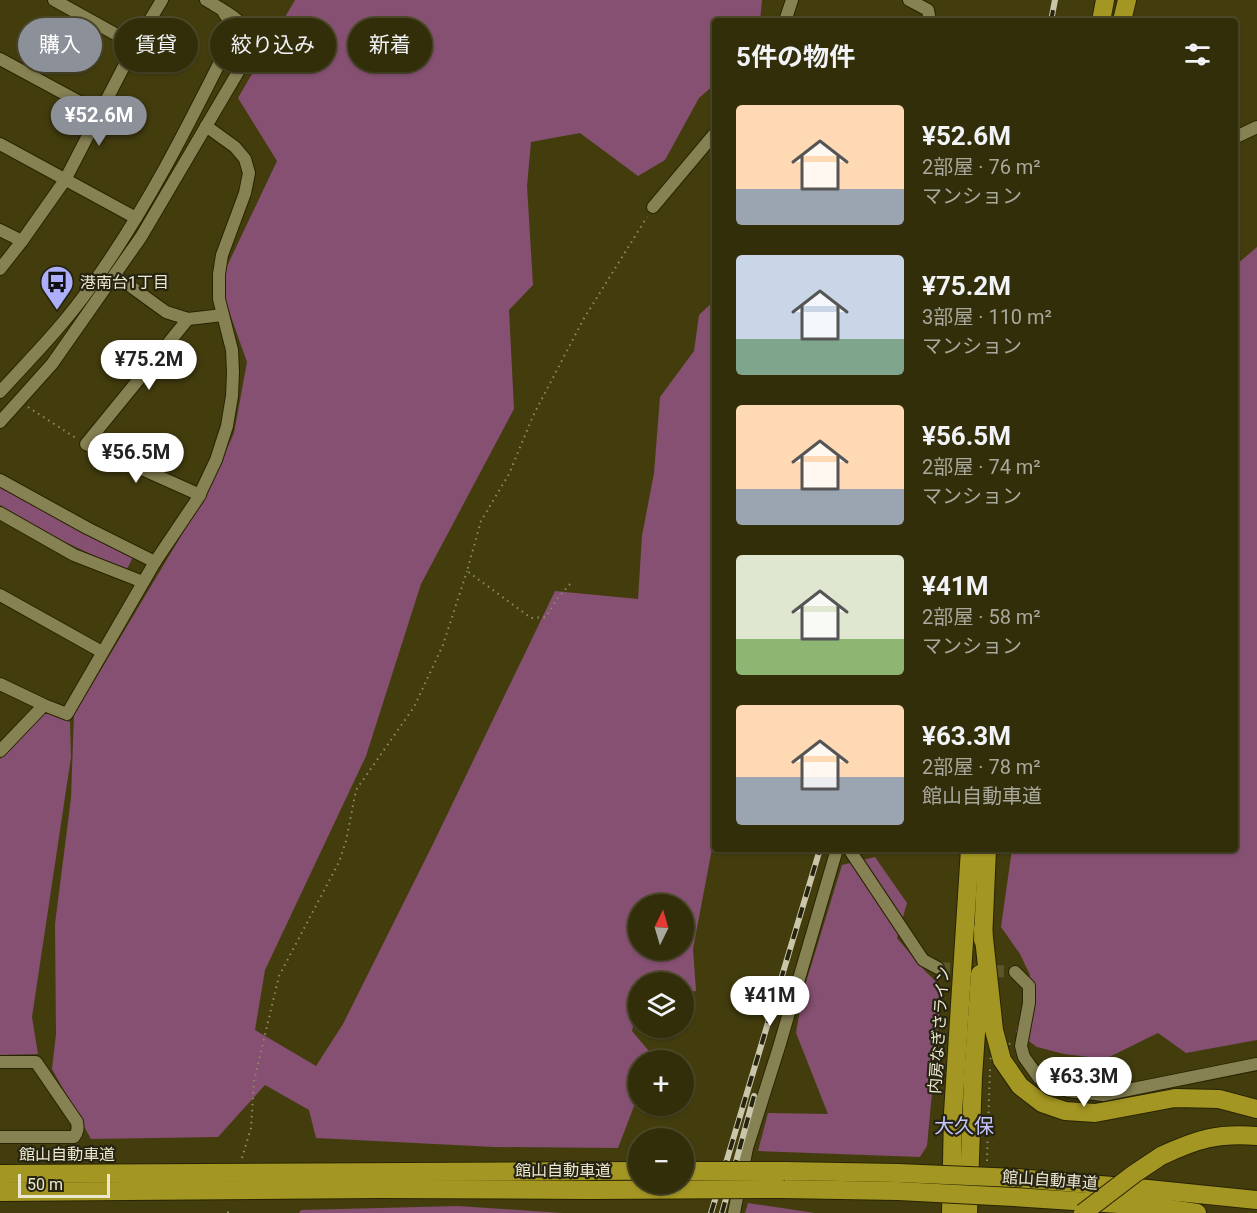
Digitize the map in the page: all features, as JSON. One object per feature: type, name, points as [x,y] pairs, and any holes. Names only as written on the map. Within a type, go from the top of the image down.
[{"type":"highway","points":[[1102,18],[1105,0]]},
{"type":"highway","points":[[1123,18],[1127,0]]},
{"type":"highway","name":"内房なぎさライン","points":[[951,1213],[953,1113],[970,852]]},
{"type":"highway","points":[[968,1213],[973,1077],[987,852]]},
{"type":"highway","points":[[983,929],[994,1030],[1002,1060],[1020,1086],[1042,1103],[1065,1111],[1095,1113],[1175,1098],[1219,1100],[1257,1108]]},
{"type":"highway","points":[[939,1213],[953,1113]]},
{"type":"highway","points":[[1083,1213],[1134,1174],[1161,1156],[1186,1144],[1219,1135],[1257,1136]]},
{"type":"highway","name":"館山自動車道","points":[[0,1174],[628,1171]]},
{"type":"highway","name":"館山自動車道","points":[[694,1172],[783,1180]]},
{"type":"highway","name":"館山自動車道","points":[[0,1192],[590,1190],[783,1180],[898,1182],[1016,1178],[1257,1200]]},
{"type":"highway","name":"館山自動車道","points":[[898,1182],[1014,1197],[1149,1206],[1197,1213]]},
{"type":"street","points":[[54,0],[114,33]]},
{"type":"street","points":[[151,18],[162,0]]},
{"type":"street","points":[[0,422],[52,364],[115,275],[162,203],[248,56],[250,44],[247,32],[238,22],[206,0]]},
{"type":"street","points":[[786,18],[792,0]]},
{"type":"street","points":[[909,0],[928,10],[929,18]]},
{"type":"street","points":[[0,392],[88,291],[136,218],[184,136],[229,44],[230,23],[220,9]]},
{"type":"street","points":[[0,59],[100,113]]},
{"type":"street","points":[[0,269],[65,180],[121,72]]},
{"type":"street","points":[[0,684],[67,714],[154,562],[200,495],[216,460],[227,426],[232,396],[231,350],[219,299],[222,255],[245,193],[249,173],[245,159],[235,147],[206,126]]},
{"type":"street","points":[[1238,135],[1257,128]]},
{"type":"street","points":[[653,207],[712,137]]},
{"type":"street","points":[[0,144],[136,218]]},
{"type":"street","points":[[0,230],[22,241]]},
{"type":"street","points":[[115,275],[166,312],[188,319],[223,315]]},
{"type":"street","points":[[188,319],[86,444],[200,495]]},
{"type":"street","points":[[0,480],[154,562]]},
{"type":"street","points":[[0,513],[74,555],[143,582]]},
{"type":"street","points":[[0,595],[102,652]]},
{"type":"street","points":[[0,751],[44,705]]},
{"type":"street","points":[[734,1213],[747,1148],[836,852]]},
{"type":"street","points":[[851,852],[923,960],[938,968]]},
{"type":"street","points":[[1015,972],[1029,986],[1029,1003],[1021,1046],[1023,1057],[1039,1078],[1068,1091],[1103,1095],[1257,1065]]},
{"type":"street","points":[[0,1062],[36,1062],[77,1122],[78,1127],[74,1137],[0,1137]]},
{"type":"path","points":[[242,1158],[251,1128],[254,1081],[279,976],[339,862],[346,841],[356,790],[383,755],[414,707],[443,645],[481,521],[509,474],[533,416],[583,320],[653,207]]},
{"type":"path","points":[[25,406],[86,444]]},
{"type":"path","points":[[467,571],[531,618],[546,617],[570,584]]},
{"type":"path","points":[[987,1167],[990,1059],[1012,1042]]},
{"type":"shaded area","points":[[295,0],[762,0],[760,18],[712,18],[712,87],[699,98],[665,160],[638,176],[580,133],[531,142],[527,186],[533,285],[509,310],[514,409],[421,584],[366,756],[265,970],[255,1030],[316,1066],[343,1024],[555,591],[638,599],[642,536],[654,473],[660,397],[694,351],[699,315],[712,303],[712,849],[694,944],[694,894],[628,894],[628,960],[694,960],[696,991],[694,991],[694,972],[628,972],[628,1038],[638,1038],[648,1050],[628,1050],[628,1116],[630,1116],[618,1148],[494,1147],[316,1138],[309,1110],[265,1085],[218,1137],[91,1139],[52,1069],[56,1034],[55,924],[71,798],[74,715],[209,489],[234,433],[247,362],[219,283],[277,161],[238,98],[253,72],[336,72],[336,18],[285,18]]},
{"type":"shaded area","points":[[1257,247],[1257,1040],[1186,1053],[1158,1033],[1105,1059],[1064,1054],[1037,1047],[1016,1032],[1030,975],[1020,954],[1001,927],[1012,852],[1238,852],[1238,263]]},
{"type":"shaded area","points":[[0,484],[133,557],[127,569],[61,540],[0,505]]},
{"type":"shaded area","points":[[44,714],[51,714],[70,722],[71,757],[32,1017],[38,1054],[0,1055],[0,759]]},
{"type":"shaded area","points":[[875,857],[907,903],[897,938],[942,987],[927,1146],[920,1157],[758,1151],[768,1113],[828,1114],[796,1033],[803,992],[842,865]]},
{"type":"shaded area","points":[[748,1203],[815,1213],[745,1213]]},
{"type":"shaded area","points":[[458,1206],[563,1213],[299,1213],[301,1210]]},
{"type":"tunnel","points":[[938,968],[1015,972]]},
{"type":"railway","points":[[1052,18],[1055,0]]},
{"type":"railway","points":[[711,1213],[819,852]]},
{"type":"railway","points":[[722,1213],[754,1096]]},
{"type":"place","name":"港南台1丁目","points":[[57,311]]},
{"type":"district","name":"大久保","points":[[964,1126]]}]
